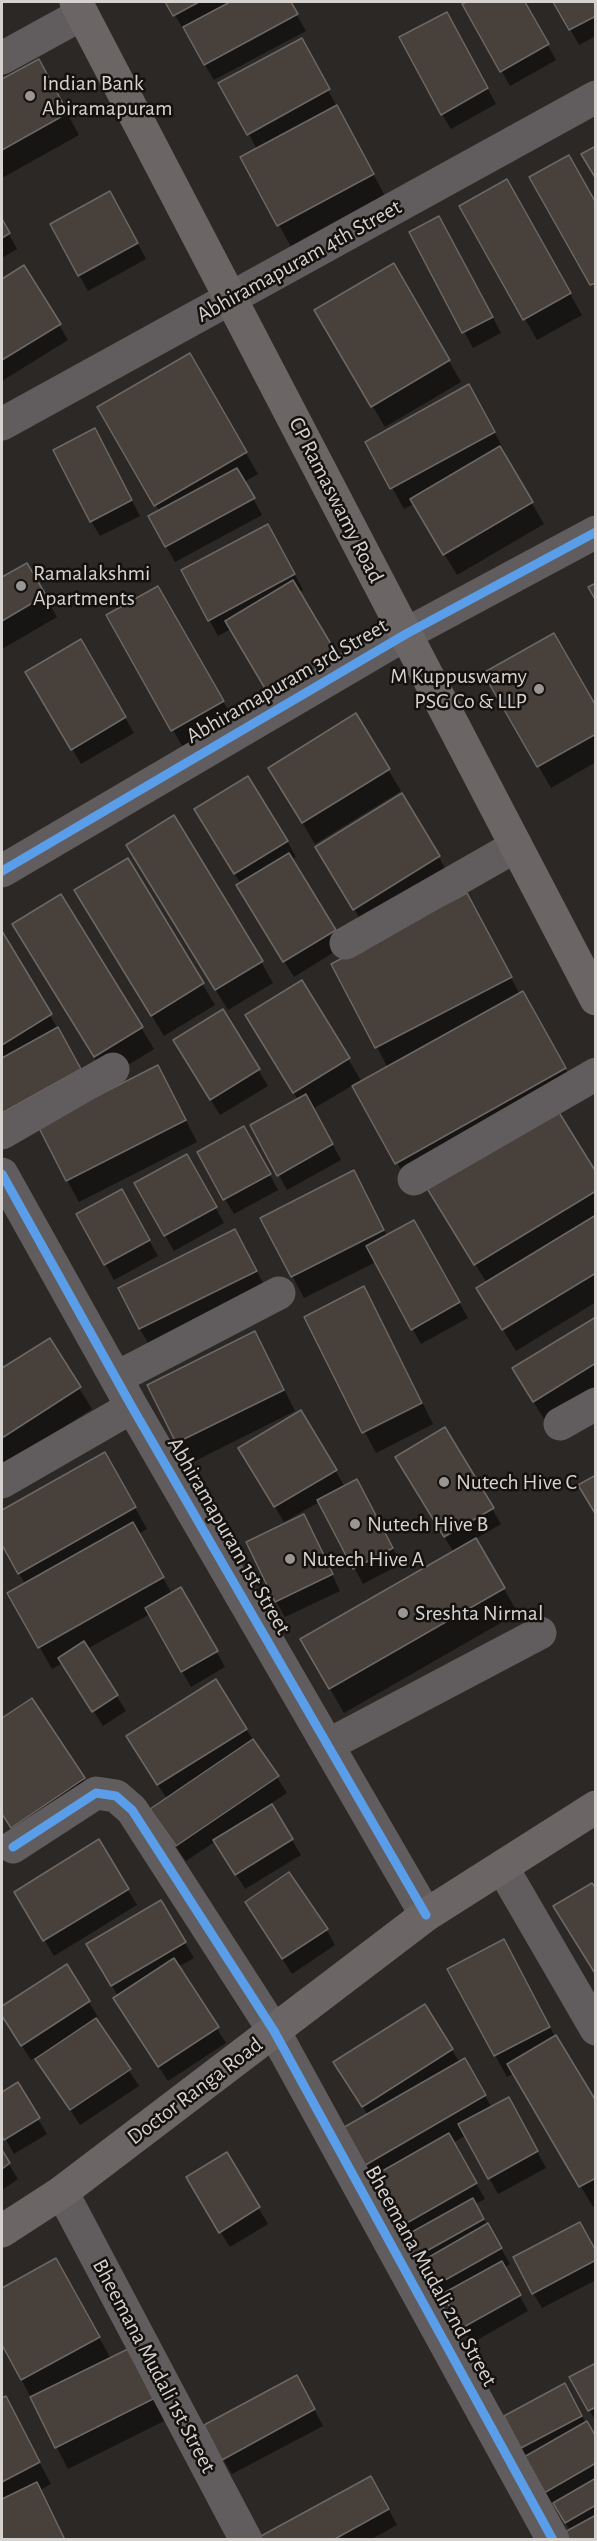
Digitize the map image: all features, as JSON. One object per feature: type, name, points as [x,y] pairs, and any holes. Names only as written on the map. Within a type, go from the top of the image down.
[{"type":"main road","name":"CP Ramaswamy Road","points":[[79,8],[596,999]]},
{"type":"main road","name":"Doctor Ranga Road","points":[[2,2231],[62,2192],[426,1915],[596,1807]]},
{"type":"street","points":[[2,58],[79,8]]},
{"type":"street","name":"Abhiramapuram 4th Street","points":[[2,424],[596,97]]},
{"type":"street","name":"Abhiramapuram 3rd Street","points":[[2,871],[406,634],[596,532]]},
{"type":"street","points":[[346,943],[516,846]]},
{"type":"street","points":[[2,1133],[113,1069]]},
{"type":"street","points":[[414,1179],[596,1074]]},
{"type":"street","name":"Abhiramapuram 1st Street","points":[[2,1174],[132,1407],[426,1915]]},
{"type":"street","points":[[116,1378],[279,1293]]},
{"type":"street","points":[[560,1424],[596,1404]]},
{"type":"street","points":[[2,1482],[132,1407]]},
{"type":"street","points":[[328,1745],[540,1633]]},
{"type":"street","name":"Bheemana Mudali 2nd Street","points":[[13,1847],[96,1793],[116,1796],[132,1810],[274,2031],[553,2540]]},
{"type":"street","points":[[502,1867],[596,2029]]},
{"type":"street","name":"Bheemana Mudali 1st Street","points":[[62,2192],[246,2540]]},
{"type":"building","points":[[165,2],[199,2],[173,16]]},
{"type":"building","points":[[230,2],[291,2],[298,14],[204,65],[183,27]]},
{"type":"building","points":[[467,2],[525,2],[549,44],[500,72],[462,4]]},
{"type":"building","points":[[553,2],[596,2],[596,16],[569,30]]},
{"type":"building","points":[[447,12],[488,88],[441,115],[399,37]]},
{"type":"building","points":[[302,38],[330,89],[247,135],[218,83]]},
{"type":"building","name":"Indian Bank Abiramapuram","points":[[39,59],[68,113],[2,150],[2,79]]},
{"type":"building","points":[[337,105],[374,174],[277,226],[240,157]]},
{"type":"building","points":[[596,146],[596,179],[581,154]]},
{"type":"building","points":[[569,155],[596,203],[596,283],[590,285],[529,177]]},
{"type":"building","points":[[507,179],[571,293],[523,320],[459,206]]},
{"type":"building","points":[[110,191],[138,243],[78,276],[50,224]]},
{"type":"building","points":[[439,216],[493,317],[462,333],[409,232]]},
{"type":"building","points":[[2,219],[10,233],[2,238]]},
{"type":"building","points":[[394,263],[450,360],[371,407],[314,310]]},
{"type":"building","points":[[24,265],[61,324],[2,360],[2,279]]},
{"type":"building","points":[[190,353],[247,452],[154,506],[97,407]]},
{"type":"building","points":[[469,384],[495,432],[390,489],[365,442]]},
{"type":"building","points":[[95,428],[132,500],[90,522],[53,450]]},
{"type":"building","points":[[500,446],[533,502],[443,555],[410,499]]},
{"type":"building","points":[[237,468],[255,498],[165,547],[148,516]]},
{"type":"building","points":[[268,524],[295,574],[208,621],[181,570]]},
{"type":"building","name":"Ramalakshmi Apartments","points":[[27,563],[46,595],[2,621],[2,577]]},
{"type":"building","points":[[293,580],[341,661],[273,702],[225,621]]},
{"type":"building","points":[[596,583],[596,601],[588,587]]},
{"type":"building","points":[[158,586],[224,701],[171,731],[106,615]]},
{"type":"building","name":"M Kuppuswamy PSG Co & LLP","points":[[554,633],[596,706],[596,734],[537,767],[483,673]]},
{"type":"building","points":[[81,639],[126,717],[71,750],[25,672]]},
{"type":"building","points":[[356,713],[390,769],[302,823],[268,768]]},
{"type":"building","points":[[248,776],[288,841],[234,874],[194,809]]},
{"type":"building","points":[[402,793],[440,856],[353,910],[315,847]]},
{"type":"building","points":[[174,815],[263,961],[215,990],[126,845]]},
{"type":"building","points":[[289,853],[336,930],[283,962],[236,885]]},
{"type":"building","points":[[128,858],[204,983],[151,1016],[74,890]]},
{"type":"building","points":[[467,893],[512,977],[375,1048],[331,964]]},
{"type":"building","points":[[61,894],[143,1027],[94,1057],[12,924]]},
{"type":"building","points":[[2,931],[52,1014],[2,1045]]},
{"type":"building","points":[[302,980],[350,1058],[293,1093],[245,1015]]},
{"type":"building","points":[[523,991],[566,1068],[395,1164],[352,1086]]},
{"type":"building","points":[[223,1009],[260,1069],[210,1100],[173,1040]]},
{"type":"building","points":[[58,1027],[81,1069],[2,1113],[2,1058]]},
{"type":"building","points":[[158,1065],[186,1120],[66,1181],[38,1126]]},
{"type":"building","points":[[306,1094],[333,1144],[277,1176],[250,1125]]},
{"type":"building","points":[[555,1106],[596,1172],[596,1191],[474,1265],[425,1185]]},
{"type":"building","points":[[244,1126],[271,1174],[223,1200],[197,1152]]},
{"type":"building","points":[[187,1154],[217,1207],[164,1236],[134,1183]]},
{"type":"building","points":[[354,1170],[384,1230],[291,1277],[260,1218]]},
{"type":"building","points":[[122,1189],[150,1240],[104,1265],[76,1214]]},
{"type":"building","points":[[596,1215],[596,1273],[502,1330],[476,1288]]},
{"type":"building","points":[[414,1220],[460,1302],[411,1330],[366,1246]]},
{"type":"building","points":[[235,1229],[257,1271],[139,1329],[118,1288]]},
{"type":"building","points":[[364,1286],[422,1403],[362,1433],[304,1317]]},
{"type":"building","points":[[596,1317],[596,1363],[533,1402],[512,1368]]},
{"type":"building","points":[[255,1331],[284,1390],[176,1443],[147,1385]]},
{"type":"building","points":[[50,1338],[81,1387],[2,1438],[2,1368]]},
{"type":"building","points":[[301,1410],[337,1470],[274,1507],[238,1448]]},
{"type":"building","name":"Nutech Hive C","points":[[445,1427],[494,1508],[444,1537],[395,1457]]},
{"type":"building","points":[[105,1452],[136,1507],[18,1574],[2,1545],[2,1510]]},
{"type":"building","points":[[596,1475],[596,1515],[578,1485]]},
{"type":"building","name":"Nutech Hive B","points":[[357,1479],[393,1548],[353,1569],[317,1500]]},
{"type":"building","name":"Nutech Hive A","points":[[304,1514],[333,1574],[275,1602],[246,1542]]},
{"type":"building","points":[[133,1522],[164,1577],[38,1648],[7,1593]]},
{"type":"building","name":"Sreshta Nirmal","points":[[476,1538],[505,1588],[329,1689],[300,1639]]},
{"type":"building","points":[[181,1587],[218,1651],[181,1672],[145,1608]]},
{"type":"building","points":[[84,1641],[118,1695],[92,1712],[58,1658]]},
{"type":"building","points":[[216,1679],[247,1729],[157,1785],[126,1736]]},
{"type":"building","points":[[32,1698],[85,1778],[11,1828],[2,1814],[2,1718]]},
{"type":"building","points":[[253,1739],[279,1776],[176,1846],[150,1809]]},
{"type":"building","points":[[272,1804],[293,1839],[235,1875],[213,1840]]},
{"type":"building","points":[[99,1839],[129,1889],[43,1941],[14,1892]]},
{"type":"building","points":[[289,1872],[328,1929],[282,1959],[245,1902]]},
{"type":"building","points":[[592,1883],[596,1889],[596,1975],[553,1906]]},
{"type":"building","points":[[161,1900],[186,1942],[111,1986],[86,1944]]},
{"type":"building","points":[[504,1939],[550,2027],[494,2056],[447,1969]]},
{"type":"building","points":[[174,1958],[219,2027],[158,2067],[113,1998]]},
{"type":"building","points":[[67,1964],[90,2001],[21,2046],[2,2016],[2,2006]]},
{"type":"building","points":[[425,2004],[453,2049],[362,2107],[333,2062]]},
{"type":"building","points":[[96,2018],[131,2069],[70,2110],[35,2059]]},
{"type":"building","points":[[556,2035],[596,2101],[596,2178],[579,2187],[507,2064]]},
{"type":"building","points":[[465,2058],[486,2095],[362,2167],[341,2129]]},
{"type":"building","points":[[18,2082],[40,2118],[4,2140],[2,2136],[2,2092]]},
{"type":"building","points":[[509,2097],[538,2151],[488,2179],[458,2124]]},
{"type":"building","points":[[449,2133],[477,2183],[398,2228],[370,2178]]},
{"type":"building","points":[[2,2150],[10,2163],[2,2169]]},
{"type":"building","points":[[227,2152],[260,2207],[219,2233],[186,2177]]},
{"type":"building","points":[[473,2198],[484,2219],[414,2258],[403,2237]]},
{"type":"building","points":[[580,2222],[596,2251],[596,2260],[532,2294],[513,2257]]},
{"type":"building","points":[[488,2223],[502,2248],[431,2288],[417,2264]]},
{"type":"building","points":[[56,2258],[100,2337],[21,2380],[2,2345],[2,2288]]},
{"type":"building","points":[[502,2261],[521,2295],[462,2328],[442,2294]]},
{"type":"building","points":[[128,2349],[153,2399],[55,2448],[30,2397]]},
{"type":"building","points":[[596,2363],[596,2407],[588,2411],[569,2377]]},
{"type":"building","points":[[297,2375],[315,2409],[222,2460],[204,2425]]},
{"type":"building","points":[[565,2383],[582,2416],[521,2448],[504,2416]]},
{"type":"building","points":[[6,2396],[40,2462],[2,2482],[2,2398]]},
{"type":"building","points":[[587,2421],[596,2437],[596,2463],[544,2493],[524,2457]]},
{"type":"building","points":[[371,2476],[389,2509],[333,2540],[263,2540],[261,2536]]},
{"type":"building","points":[[596,2478],[596,2505],[565,2523],[553,2503]]},
{"type":"building","points":[[37,2482],[65,2540],[2,2540],[2,2499]]},
{"type":"building","points":[[596,2515],[596,2540],[566,2540],[563,2533]]},
{"type":"cycle path","points":[[2,871],[406,634],[596,532]]},
{"type":"cycle path","points":[[2,1174],[132,1407],[426,1915]]},
{"type":"cycle path","points":[[13,1847],[96,1793],[116,1796],[132,1810],[274,2031],[553,2540]]},
{"type":"place","name":"Indian Bank Abiramapuram","points":[[30,96]]},
{"type":"place","name":"Ramalakshmi Apartments","points":[[21,586]]},
{"type":"place","name":"M Kuppuswamy PSG Co & LLP","points":[[539,689]]},
{"type":"place","name":"Nutech Hive C","points":[[444,1482]]},
{"type":"place","name":"Nutech Hive B","points":[[355,1524]]},
{"type":"place","name":"Nutech Hive A","points":[[290,1559]]},
{"type":"place","name":"Sreshta Nirmal","points":[[403,1613]]}]
